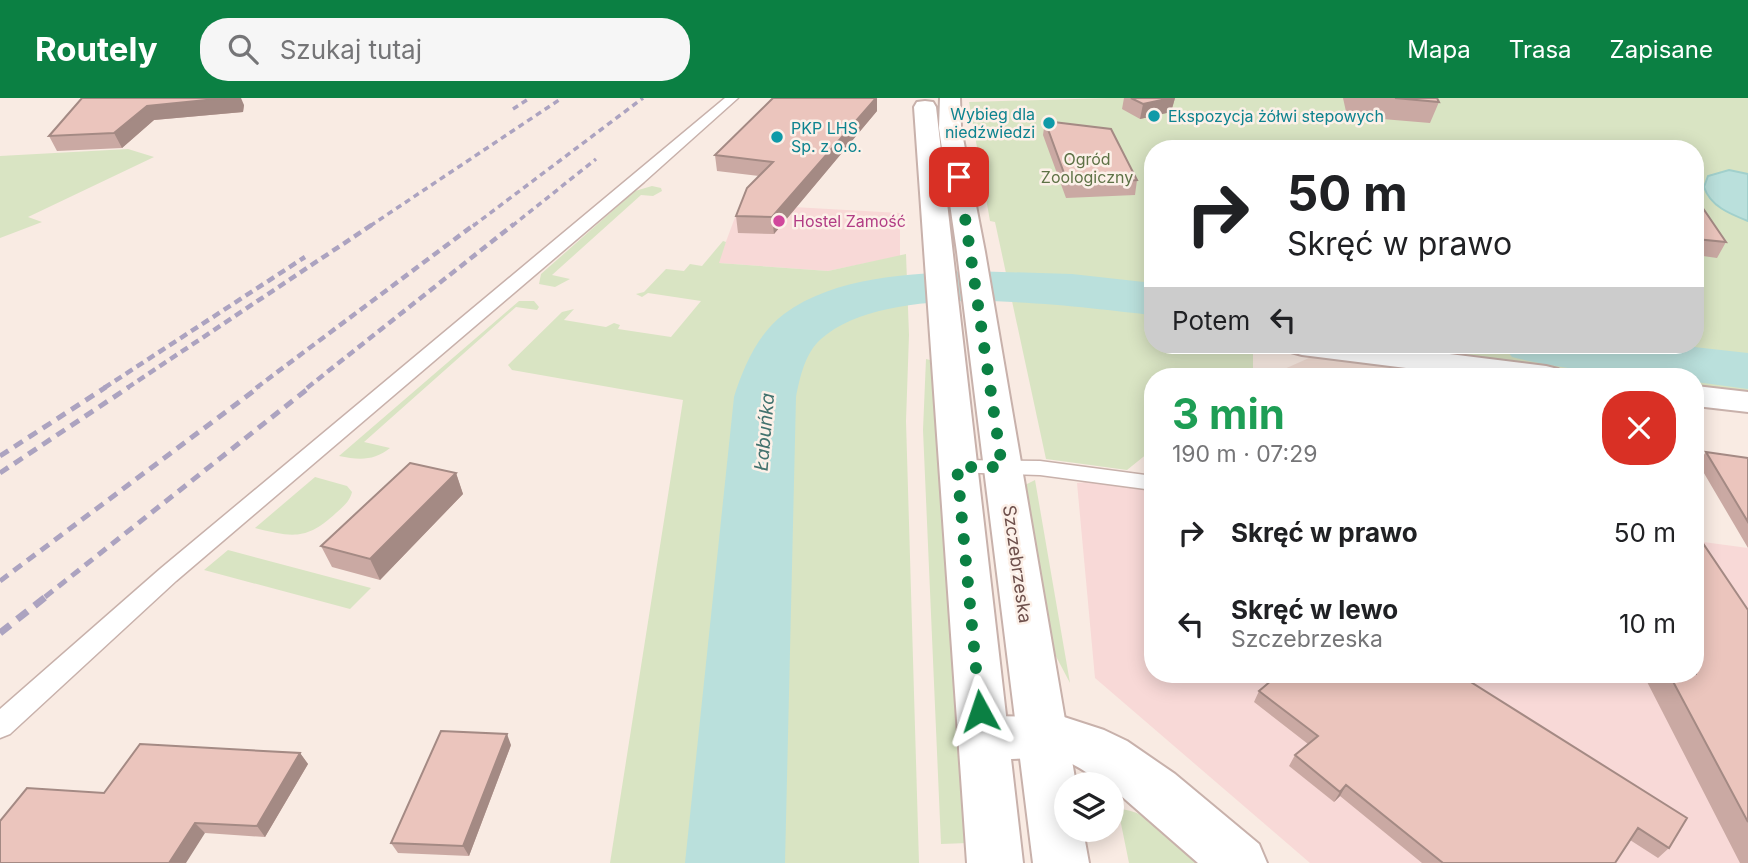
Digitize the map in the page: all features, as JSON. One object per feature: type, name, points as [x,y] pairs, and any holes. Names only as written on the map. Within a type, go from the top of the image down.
[{"type":"street","name":"Szczebrzeska","points":[[926,98],[925,126],[937,253],[1002,467],[1061,863]]},
{"type":"street","name":"Szczebrzeska","points":[[950,98],[950,128],[971,252],[963,333],[957,467],[995,863]]},
{"type":"street","points":[[1373,354],[1483,368]]},
{"type":"street","points":[[1704,397],[1748,402]]},
{"type":"street","points":[[983,738],[1064,739],[1107,757],[1138,777],[1238,863]]},
{"type":"lane","points":[[0,726],[168,575],[732,98]]},
{"type":"lane","points":[[957,467],[1048,469],[1144,482]]},
{"type":"shaded area","points":[[740,204],[900,213],[900,256],[828,271],[718,263]]},
{"type":"shaded area","points":[[1318,354],[1328,354],[1434,368],[1287,368]]},
{"type":"shaded area","points":[[1144,476],[1144,683],[1704,683],[1704,542],[1748,548],[1748,863],[1310,863],[1095,678],[1077,483]]},
{"type":"green space","name":"Ogród Zoologiczny","points":[[1109,98],[1748,98],[1748,392],[1704,387],[1704,368],[1554,368],[1441,354],[1704,354],[1704,140],[1144,140],[1144,354],[1253,354],[1253,368],[1144,368],[1144,456],[1127,470],[1046,459],[995,222],[990,221],[969,102]]},
{"type":"green space","points":[[128,149],[154,157],[28,217],[42,222],[0,238],[0,156]]},
{"type":"green space","points":[[652,186],[661,188],[662,191],[653,196],[641,195],[552,275],[570,279],[555,287],[539,284],[541,274],[635,191]]},
{"type":"green space","points":[[723,241],[726,242],[719,263],[828,271],[906,254],[909,335],[906,421],[919,863],[610,863],[683,400],[512,370],[508,365],[562,312],[574,309],[564,320],[606,327],[614,323],[620,325],[618,329],[671,337],[701,301],[648,293],[642,297],[636,294],[644,292],[666,269],[684,271],[690,264],[702,266]]},
{"type":"green space","points":[[519,301],[534,301],[539,307],[537,310],[516,307],[364,442],[390,448],[366,458],[339,456]]},
{"type":"green space","points":[[926,359],[930,360],[938,420],[968,843],[941,844],[923,430]]},
{"type":"green space","points":[[315,477],[347,486],[352,492],[346,504],[325,522],[307,532],[289,535],[255,528]]},
{"type":"green space","points":[[1035,480],[1070,683],[1049,643],[1023,490],[1025,485]]},
{"type":"green space","points":[[228,550],[371,588],[350,609],[204,570]]},
{"type":"green space","points":[[1124,810],[1152,821],[1198,863],[1129,863],[1124,838]]},
{"type":"water","points":[[1729,170],[1748,174],[1748,221],[1716,204],[1704,187],[1708,176]]},
{"type":"building","points":[[82,98],[226,98],[147,106],[114,133],[49,136]]},
{"type":"building","points":[[773,98],[876,98],[772,217],[736,216],[747,188],[773,162],[715,155]]},
{"type":"building","points":[[1131,98],[1171,98],[1143,104]]},
{"type":"building","points":[[1395,98],[1437,98],[1439,102]]},
{"type":"building","points":[[1045,121],[1111,129],[1137,180],[1068,184]]},
{"type":"building","points":[[1704,210],[1726,242],[1704,240]]},
{"type":"building","points":[[1706,452],[1748,458],[1748,522]]},
{"type":"building","points":[[410,463],[456,473],[370,559],[321,546]]},
{"type":"building","points":[[1704,545],[1748,610],[1748,822],[1674,683],[1704,683]]},
{"type":"building","points":[[1268,683],[1472,683],[1687,818],[1669,848],[1638,828],[1615,863],[1443,863],[1346,785],[1340,792],[1295,755],[1318,736],[1259,691]]},
{"type":"building","points":[[441,731],[507,734],[463,846],[391,843]]},
{"type":"building","points":[[140,744],[300,753],[257,826],[195,823],[169,863],[0,863],[0,821],[27,788],[104,793]]},
{"type":"waterway","name":"Łabuńka","points":[[735,863],[765,397],[774,368],[788,343],[802,327],[832,308],[872,296],[919,289],[1023,287],[1144,298]]},
{"type":"waterway","name":"Łabuńka","points":[[1607,354],[1748,371]]},
{"type":"railway","points":[[513,109],[530,98]]},
{"type":"railway","points":[[127,388],[562,98]]},
{"type":"railway","points":[[473,226],[643,98]]},
{"type":"railway","points":[[512,226],[596,159]]},
{"type":"railway","points":[[256,388],[475,224]]},
{"type":"railway","points":[[307,388],[514,224]]},
{"type":"railway","points":[[104,388],[305,257]]},
{"type":"railway","points":[[0,456],[106,387]]},
{"type":"railway","points":[[0,473],[129,387]]},
{"type":"railway","points":[[0,581],[259,387]]},
{"type":"railway","points":[[45,597],[310,387]]},
{"type":"railway","points":[[0,633],[48,595]]},
{"type":"place","name":"Ekspozycja żółwi stepowych","points":[[1154,116]]},
{"type":"place","name":"Wybieg dla niedźwiedzi","points":[[1049,123]]},
{"type":"place","name":"PKP LHS Sp. z o.o.","points":[[777,137]]},
{"type":"place","name":"Hostel Zamość","points":[[779,221]]},
{"type":"route","points":[[959,177],[1002,467],[957,467],[980,711]]}]
